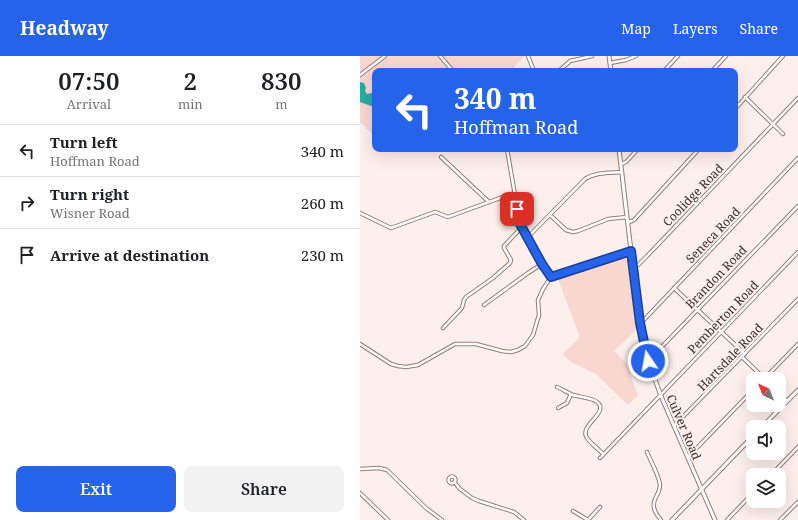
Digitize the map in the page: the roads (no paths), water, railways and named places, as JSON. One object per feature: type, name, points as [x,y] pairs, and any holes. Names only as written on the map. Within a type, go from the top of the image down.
[{"type":"main road","points":[[609,56],[611,68]]},
{"type":"main road","name":"Culver Road","points":[[619,152],[640,323],[648,361],[687,458],[715,520]]},
{"type":"main road","points":[[769,420],[798,390]]},
{"type":"main road","points":[[672,520],[746,443]]},
{"type":"street","points":[[360,75],[385,56]]},
{"type":"street","points":[[440,56],[450,68]]},
{"type":"street","points":[[528,56],[533,68]]},
{"type":"street","points":[[562,68],[570,61],[592,56]]},
{"type":"street","points":[[610,63],[626,60],[636,56]]},
{"type":"street","points":[[667,68],[678,56]]},
{"type":"street","points":[[715,68],[726,56]]},
{"type":"street","points":[[738,105],[783,56]]},
{"type":"street","points":[[745,97],[783,134]]},
{"type":"street","name":"Coolidge Road","points":[[633,267],[638,265],[647,256],[798,98]]},
{"type":"street","points":[[507,152],[521,228],[551,277]]},
{"type":"street","points":[[621,164],[626,162],[635,152]]},
{"type":"street","points":[[628,222],[632,222],[634,220],[696,152]]},
{"type":"street","points":[[441,157],[489,202]]},
{"type":"street","name":"Seneca Road","points":[[640,323],[798,158]]},
{"type":"street","points":[[794,162],[798,165]]},
{"type":"street","points":[[527,238],[585,179],[591,176],[622,172]]},
{"type":"street","points":[[360,213],[391,228],[435,212],[448,217],[514,193]]},
{"type":"street","name":"Brandon Road","points":[[648,361],[798,206]]},
{"type":"street","points":[[550,215],[566,230],[573,232],[608,219],[627,216]]},
{"type":"street","points":[[443,328],[462,308],[466,297],[496,276],[510,263],[511,260],[504,246],[521,228]]},
{"type":"street","points":[[360,344],[391,364],[406,367],[418,365],[455,344],[476,344],[511,352],[518,350],[525,346],[533,335],[539,315],[538,300],[543,288],[551,277],[631,251]]},
{"type":"street","name":"Pemberton Road","points":[[600,458],[798,252]]},
{"type":"street","points":[[484,305],[542,264]]},
{"type":"street","points":[[674,288],[745,354]]},
{"type":"street","name":"Hartsdale Road","points":[[674,426],[798,299]]},
{"type":"street","points":[[771,372],[798,344]]},
{"type":"street","points":[[742,357],[757,372]]},
{"type":"street","points":[[557,386],[571,394],[594,400],[599,403],[599,413],[587,426],[585,433],[588,440],[603,454]]},
{"type":"street","points":[[558,408],[567,403],[571,394]]},
{"type":"street","points":[[687,458],[746,397]]},
{"type":"street","points":[[778,468],[798,447]]},
{"type":"street","points":[[647,452],[660,485],[659,492],[654,501],[654,508],[656,515],[661,520]]},
{"type":"street","points":[[360,469],[379,468],[387,470],[426,508],[442,520]]},
{"type":"street","points":[[454,482],[460,489],[472,498],[514,512],[524,520]]},
{"type":"street","points":[[360,493],[388,520]]},
{"type":"street","points":[[727,520],[746,500]]},
{"type":"street","points":[[780,520],[798,502]]},
{"type":"street","points":[[573,511],[588,520],[600,507]]},
{"type":"water","points":[[360,82],[364,83],[367,94],[372,93],[372,106],[360,102]]}]
